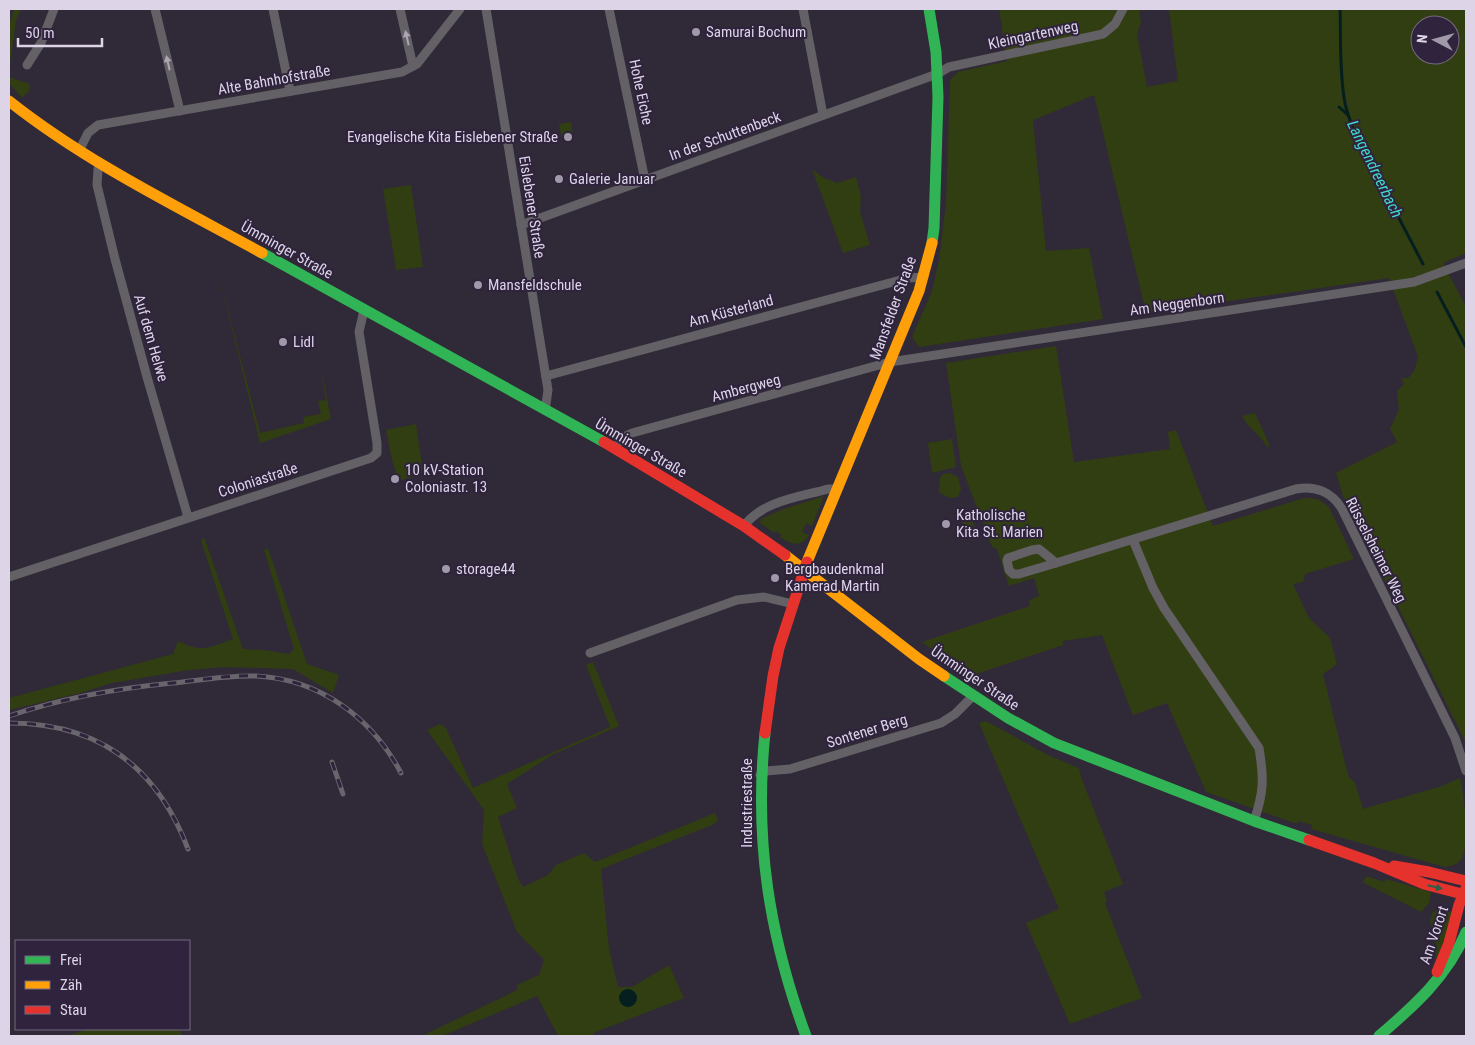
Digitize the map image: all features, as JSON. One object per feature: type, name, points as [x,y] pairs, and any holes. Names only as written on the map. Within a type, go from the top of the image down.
[{"type":"street","points":[[27,65],[42,43],[54,9]]},
{"type":"street","points":[[155,9],[180,111]]},
{"type":"street","points":[[273,9],[290,92]]},
{"type":"street","points":[[400,9],[413,66]]},
{"type":"street","name":"Alte Bahnhofstraße","points":[[79,152],[88,133],[98,125],[399,72],[417,64],[460,9]]},
{"type":"street","name":"Eislebener Straße","points":[[486,9],[548,390],[546,404],[543,409]]},
{"type":"street","name":"Hohe Eiche","points":[[609,9],[645,180]]},
{"type":"street","points":[[803,9],[823,115]]},
{"type":"street","name":"Mansfelder Straße","points":[[805,570],[924,277],[934,228],[938,74],[928,9]]},
{"type":"street","name":"Kleingartenweg","points":[[938,74],[949,66],[1103,34],[1116,24],[1123,9]]},
{"type":"street","name":"In der Schuttenbeck","points":[[521,225],[938,74]]},
{"type":"street","name":"Ümminger Straße","points":[[9,101],[38,125],[79,152],[614,448],[744,526],[805,570],[919,659],[1008,718],[1054,743],[1254,821],[1374,863],[1424,884],[1465,892]]},
{"type":"street","name":"Auf dem Helwe","points":[[100,164],[97,186],[147,377],[188,517]]},
{"type":"street","name":"Am Neggenborn","points":[[890,362],[1414,282],[1466,263]]},
{"type":"street","name":"Am Küsterland","points":[[546,376],[908,278],[924,277]]},
{"type":"street","name":"Coloniastraße","points":[[9,577],[372,458],[376,453],[377,443],[359,332],[364,310]]},
{"type":"street","name":"Ambergweg","points":[[614,448],[622,438],[632,433],[890,362]]},
{"type":"street","name":"Rüsselsheimer Weg","points":[[1056,563],[1039,549],[1013,556],[1007,560],[1009,570],[1014,574],[1056,563],[1296,489],[1313,488],[1328,493],[1338,502],[1342,509],[1455,738],[1466,771]]},
{"type":"street","points":[[744,526],[756,513],[772,505],[828,489],[837,490]]},
{"type":"street","points":[[1132,540],[1164,608],[1259,748],[1263,774],[1262,790],[1261,803],[1254,821]]},
{"type":"street","name":"Industriestraße","points":[[805,570],[804,578],[793,604],[774,673],[767,708],[760,775],[762,850],[767,890],[783,967],[806,1036]]},
{"type":"street","points":[[590,653],[737,600],[764,597],[793,604]]},
{"type":"street","name":"Sontener Berg","points":[[760,775],[766,771],[790,769],[941,723],[955,714],[973,696]]},
{"type":"street","name":"Ümminger Straße","points":[[1374,863],[1429,872],[1466,881]]},
{"type":"street","name":"Am Vorort","points":[[1432,986],[1449,943],[1465,892]]},
{"type":"street","name":"Am Vorort","points":[[1379,1036],[1422,998],[1451,962],[1465,938]]},
{"type":"green space","points":[[14,9],[21,9],[16,20],[11,58],[9,60],[9,25]]},
{"type":"green space","points":[[999,9],[1150,9],[1139,11],[1141,23],[1137,34],[1147,87],[1178,81],[1169,9],[1466,9],[1466,253],[1443,263],[1466,307],[1466,743],[1343,496],[1336,473],[1397,442],[1390,429],[1399,409],[1397,391],[1404,384],[1401,378],[1408,378],[1414,371],[1418,357],[1389,278],[1146,313],[1094,95],[1033,120],[1046,251],[1089,248],[1103,319],[919,347],[912,337],[932,291],[939,260],[946,204],[950,80],[958,72],[1007,61]]},
{"type":"green space","points":[[9,77],[30,84],[29,91],[22,98],[9,83]]},
{"type":"green space","points":[[571,122],[573,137],[562,139],[559,124]]},
{"type":"green space","points":[[812,169],[822,177],[837,183],[856,177],[861,196],[860,212],[870,245],[843,253]]},
{"type":"green space","points":[[411,185],[423,267],[396,270],[383,189]]},
{"type":"green space","points":[[216,263],[260,433],[304,423],[303,417],[321,414],[318,401],[326,400],[322,377],[331,419],[260,443]]},
{"type":"green space","points":[[1056,346],[1074,462],[1170,449],[1168,432],[1176,430],[1213,526],[1304,498],[1318,499],[1329,507],[1354,559],[1305,574],[1303,582],[1293,584],[1309,618],[1330,638],[1337,664],[1323,674],[1349,777],[1355,783],[1363,809],[1442,786],[1460,778],[1466,841],[1462,858],[1459,862],[1445,867],[1311,829],[1312,825],[1298,821],[1297,824],[1206,792],[1167,703],[1133,715],[1102,635],[1063,641],[1063,645],[970,676],[922,642],[1030,606],[1029,600],[1039,596],[1034,578],[1009,586],[997,549],[992,547],[961,466],[946,363]]},
{"type":"green space","points":[[1255,413],[1270,446],[1267,447],[1242,416]]},
{"type":"green space","points":[[416,424],[423,473],[399,481],[392,461],[386,430]]},
{"type":"green space","points":[[952,439],[956,467],[932,473],[928,443]]},
{"type":"green space","points":[[950,473],[958,477],[961,489],[958,497],[950,498],[939,493],[940,478],[943,474]]},
{"type":"green space","points":[[824,496],[812,526],[806,523],[802,532],[809,535],[803,542],[796,544],[788,541],[780,537],[781,535],[776,531],[774,533],[760,523],[761,519],[781,510]]},
{"type":"green space","points":[[968,510],[975,528],[972,530],[974,533],[977,532],[979,538],[970,539],[961,519],[965,517],[963,511]]},
{"type":"green space","points":[[204,537],[243,649],[289,654],[294,649],[264,550],[268,548],[307,664],[339,675],[333,693],[293,669],[225,667],[189,670],[112,683],[80,693],[9,710],[9,698],[173,654],[178,641],[194,647],[206,648],[233,639],[201,541]]},
{"type":"green space","points":[[593,662],[619,726],[552,755],[507,784],[517,808],[498,817],[518,879],[523,887],[548,875],[556,865],[584,853],[595,862],[715,813],[718,821],[712,825],[601,869],[609,949],[618,987],[632,987],[669,965],[684,998],[593,1033],[594,1036],[558,1036],[537,996],[442,1036],[422,1036],[517,990],[517,985],[539,975],[544,960],[517,932],[482,844],[484,810],[427,730],[440,724],[446,728],[473,788],[610,727],[586,665]]},
{"type":"green space","points":[[986,721],[1048,755],[1079,768],[1123,884],[1104,892],[1107,901],[1105,903],[1142,998],[1070,1024],[1026,923],[1059,909],[979,723]]},
{"type":"green space","points":[[1367,876],[1384,882],[1386,879],[1431,892],[1429,903],[1421,912],[1364,883],[1363,881]]},
{"type":"green space","points":[[1440,909],[1439,912],[1445,913],[1445,910],[1452,912],[1448,932],[1435,962],[1436,942],[1430,922],[1433,912]]},
{"type":"green space","points":[[85,1030],[179,1030],[182,1036],[67,1036]]},
{"type":"shaded area","points":[[628,989],[634,992],[637,998],[634,1004],[628,1007],[622,1004],[619,998],[622,992]]},
{"type":"waterway","name":"Langendreerbach","points":[[1340,9],[1342,79],[1348,115],[1356,136],[1423,264]]},
{"type":"waterway","name":"Langendreerbach","points":[[1339,107],[1348,115]]},
{"type":"waterway","name":"Langendreerbach","points":[[1437,292],[1466,347]]},
{"type":"railway","points":[[9,716],[69,699],[132,688],[235,676],[279,679],[302,685],[342,705],[375,735],[401,773]]},
{"type":"railway","points":[[9,723],[41,725],[70,731],[97,741],[120,755],[141,773],[159,795],[175,820],[188,849]]},
{"type":"railway","points":[[332,762],[343,794]]},
{"type":"traffic: fast","points":[[929,9],[936,52],[938,97],[932,243]]},
{"type":"traffic: fast","points":[[262,253],[604,442]]},
{"type":"traffic: fast","points":[[944,676],[1008,718],[1054,743],[1254,821],[1309,840]]},
{"type":"traffic: fast","points":[[765,733],[762,811],[763,849],[768,887],[782,961],[806,1036]]},
{"type":"traffic: fast","points":[[1379,1036],[1417,1002],[1440,976],[1459,948],[1466,932]]},
{"type":"traffic: slow","points":[[9,101],[38,123],[100,164],[262,253]]},
{"type":"traffic: slow","points":[[807,562],[919,291],[932,243]]},
{"type":"traffic: slow","points":[[785,555],[919,659],[944,676]]},
{"type":"traffic: jam","points":[[604,442],[744,526],[785,555]]},
{"type":"traffic: jam","points":[[765,733],[779,648],[807,562]]},
{"type":"traffic: jam","points":[[1309,840],[1374,863],[1424,884],[1466,895]]},
{"type":"traffic: jam","points":[[1394,866],[1466,881]]},
{"type":"traffic: jam","points":[[1437,972],[1449,943],[1459,905],[1466,888]]},
{"type":"place","name":"Samurai Bochum","points":[[696,32]]},
{"type":"place","name":"Evangelische Kita Eislebener Straße","points":[[568,137]]},
{"type":"place","name":"Galerie Januar","points":[[559,179]]},
{"type":"place","name":"Mansfeldschule","points":[[478,285]]},
{"type":"place","name":"Lidl","points":[[283,342]]},
{"type":"place","name":"10 kV-Station Coloniastr. 13","points":[[395,479]]},
{"type":"place","name":"Katholische Kita St. Marien","points":[[946,524]]},
{"type":"place","name":"storage44","points":[[446,569]]},
{"type":"place","name":"Bergbaudenkmal Kamerad Martin","points":[[775,578]]}]
